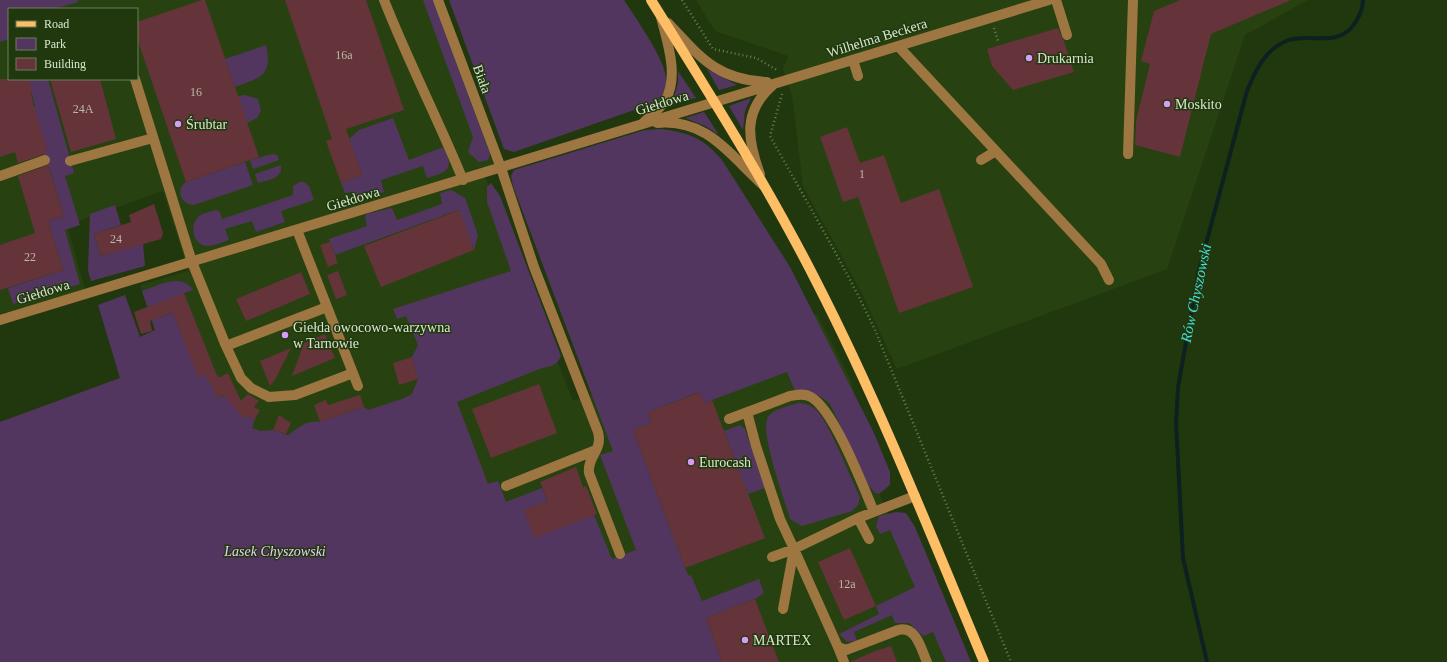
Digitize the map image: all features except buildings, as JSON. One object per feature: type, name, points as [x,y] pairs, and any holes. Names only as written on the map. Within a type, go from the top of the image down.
[{"type":"main road","points":[[651,0],[766,188],[790,230],[842,333],[915,496],[984,662]]},
{"type":"street","points":[[384,0],[414,73],[443,130],[464,180]]},
{"type":"street","name":"Biała","points":[[438,0],[501,168],[534,267],[598,432],[600,439],[598,449]]},
{"type":"street","points":[[1056,0],[1067,35]]},
{"type":"street","name":"Wilhelma Beckera","points":[[713,102],[779,86],[853,60],[1044,1]]},
{"type":"street","points":[[1128,154],[1136,1]]},
{"type":"street","points":[[660,14],[700,57],[714,68],[728,76],[752,82],[779,86]]},
{"type":"street","points":[[641,124],[658,109],[666,99],[672,77],[671,58],[660,14]]},
{"type":"street","points":[[898,46],[1101,264],[1109,280]]},
{"type":"street","points":[[853,60],[858,76]]},
{"type":"street","points":[[135,80],[192,262],[226,346],[241,378],[251,388],[270,397],[295,395],[353,373]]},
{"type":"street","points":[[766,188],[756,162],[750,134],[750,119],[756,104],[765,92],[779,86]]},
{"type":"street","name":"Giełdowa","points":[[0,320],[464,180],[713,102]]},
{"type":"street","points":[[641,124],[665,122],[684,123],[701,129],[727,150],[766,188]]},
{"type":"street","points":[[70,162],[153,138]]},
{"type":"street","points":[[981,160],[996,151]]},
{"type":"street","points":[[0,176],[45,160]]},
{"type":"street","points":[[297,230],[358,386]]},
{"type":"street","points":[[226,346],[327,308]]},
{"type":"street","points":[[729,420],[790,396],[805,395],[814,400],[824,410],[842,442],[874,512]]},
{"type":"street","points":[[747,412],[756,446],[780,519],[844,662]]},
{"type":"street","points":[[506,486],[587,455],[598,449]]},
{"type":"street","points":[[598,449],[590,463],[590,474],[620,554]]},
{"type":"street","points":[[772,558],[858,518],[915,496]]},
{"type":"street","points":[[858,518],[869,539]]},
{"type":"street","points":[[783,609],[794,549]]},
{"type":"street","points":[[838,647],[846,650],[904,629],[914,634],[927,662]]},
{"type":"path","points":[[682,0],[713,49],[756,58],[777,70]]},
{"type":"path","points":[[994,26],[998,41]]},
{"type":"path","points":[[779,86],[770,136],[852,282],[875,330],[1011,662]]},
{"type":"shaded area","points":[[54,0],[438,0],[501,168],[484,174],[573,401],[817,314],[851,381],[881,499],[965,662],[686,662],[296,442],[214,416],[155,331],[140,285],[188,271],[163,191],[67,225],[85,290],[0,314],[0,20],[8,17],[8,80],[138,80],[138,8],[34,8]]},
{"type":"shaded area","points":[[696,0],[1308,0],[1245,35],[1167,269],[897,369],[862,293],[803,186],[792,95],[783,69],[788,56],[715,31]]},
{"type":"green space","points":[[0,0],[78,0],[78,2],[57,8],[8,8],[8,39],[0,42]]},
{"type":"green space","points":[[423,0],[433,0],[490,154],[488,160],[479,162],[468,152],[473,137]]},
{"type":"green space","points":[[449,0],[624,0],[655,48],[664,68],[666,77],[665,88],[660,98],[654,103],[514,152],[504,149]]},
{"type":"green space","points":[[266,45],[268,63],[266,70],[258,78],[235,87],[225,59]]},
{"type":"green space","points":[[707,69],[737,85],[719,90]]},
{"type":"green space","points":[[678,71],[696,98],[668,105],[676,90]]},
{"type":"green space","points":[[28,80],[48,80],[74,173],[65,176],[80,225],[65,230],[80,284],[13,304],[8,288],[64,270],[48,221],[64,216],[49,167],[47,167],[43,151],[47,149],[28,108],[35,106]]},
{"type":"green space","points":[[245,95],[258,99],[261,111],[257,118],[247,123],[238,96]]},
{"type":"green space","points":[[751,98],[745,111],[743,130],[729,106]]},
{"type":"green space","points":[[704,112],[719,135],[705,126],[685,118]]},
{"type":"green space","points":[[393,118],[409,160],[444,148],[449,161],[449,166],[444,172],[427,178],[423,166],[381,180],[384,192],[356,200],[353,192],[345,193],[341,183],[362,175],[349,139],[359,130]]},
{"type":"green space","name":"Lasek Chyszowski","points":[[662,129],[681,132],[695,138],[709,146],[722,160],[790,267],[874,433],[890,472],[890,485],[879,494],[875,493],[869,486],[830,404],[814,394],[795,391],[787,372],[704,403],[699,392],[648,412],[652,422],[633,430],[685,568],[689,576],[691,575],[702,601],[759,579],[764,593],[755,599],[706,618],[722,662],[0,662],[0,422],[120,378],[98,305],[125,295],[140,337],[155,330],[142,291],[176,281],[188,285],[193,290],[184,293],[161,317],[173,312],[198,376],[214,370],[219,378],[210,382],[218,398],[226,395],[246,415],[255,419],[252,428],[261,431],[273,430],[288,435],[307,423],[315,421],[320,422],[364,407],[368,410],[402,399],[412,394],[418,379],[412,357],[418,345],[406,316],[397,319],[393,309],[511,271],[487,202],[487,187],[491,183],[500,196],[561,356],[558,362],[553,365],[457,402],[488,484],[498,481],[506,502],[542,488],[548,501],[524,510],[534,537],[594,515],[612,559],[636,550],[600,455],[613,451],[513,186],[511,176],[514,170],[645,130]]},
{"type":"green space","points":[[273,154],[277,155],[279,160],[253,169],[250,160]]},
{"type":"green space","points":[[245,162],[253,185],[194,205],[186,202],[181,196],[181,189],[186,182]]},
{"type":"green space","points":[[281,165],[280,173],[277,176],[270,180],[258,183],[255,174]]},
{"type":"green space","points":[[300,182],[304,182],[309,186],[314,200],[281,211],[285,222],[256,232],[252,221],[225,229],[229,240],[208,246],[199,243],[196,239],[193,230],[194,225],[195,221],[202,214],[216,210],[220,212],[222,219],[293,195],[293,186]]},
{"type":"green space","points":[[451,190],[465,198],[478,235],[474,250],[458,210],[335,255],[329,239],[367,226],[365,218],[366,214],[392,208],[397,220],[442,204],[440,193]]},
{"type":"green space","points":[[115,205],[121,225],[94,234],[101,256],[143,243],[145,266],[91,281],[88,271],[90,214]]},
{"type":"green space","points":[[798,403],[811,406],[815,409],[826,424],[833,436],[860,497],[858,505],[852,511],[802,526],[790,519],[778,483],[770,451],[766,425],[770,414]]},
{"type":"green space","points":[[740,425],[745,429],[765,488],[748,494],[724,431]]},
{"type":"green space","points":[[896,512],[906,513],[915,527],[971,662],[946,662],[933,632],[923,636],[909,623],[895,623],[892,615],[854,632],[857,641],[847,642],[839,634],[879,614],[876,606],[915,587],[890,530],[880,534],[876,526],[879,516]]},
{"type":"waterway","name":"Rów Chyszowski","points":[[1207,662],[1183,558],[1176,422],[1178,387],[1199,270],[1247,91],[1257,69],[1272,50],[1286,41],[1305,38],[1332,38],[1340,36],[1348,31],[1355,23],[1359,15],[1363,0]]},
{"type":"place","name":"Drukarnia","points":[[1029,58]]},
{"type":"place","name":"Moskito","points":[[1167,104]]},
{"type":"place","name":"Śrubtar","points":[[178,124]]},
{"type":"place","name":"Giełda owocowo-warzywna w Tarnowie","points":[[285,335]]},
{"type":"place","name":"Eurocash","points":[[691,462]]},
{"type":"place","name":"MARTEX","points":[[745,640]]}]
